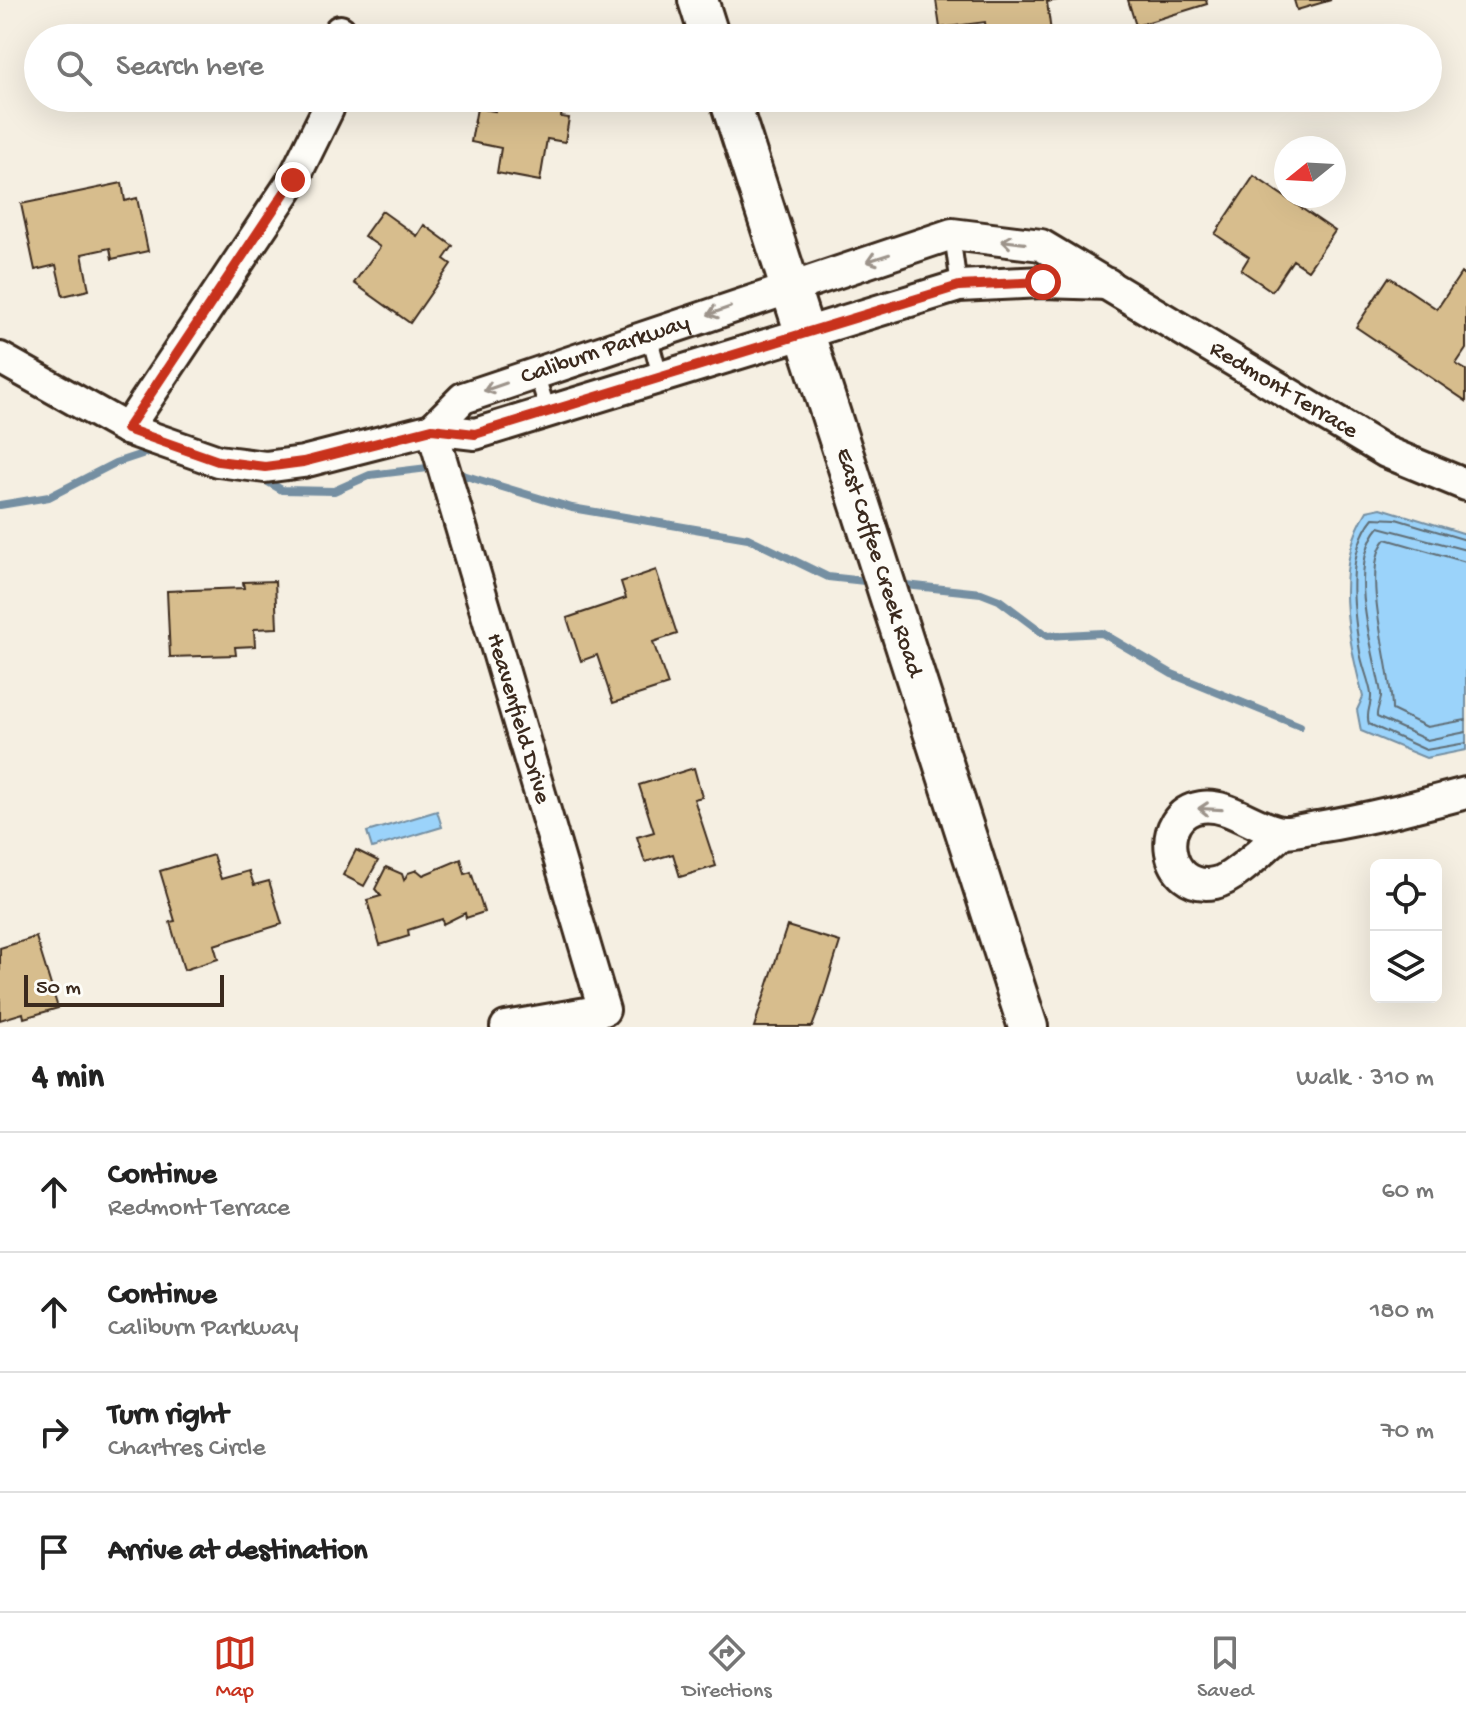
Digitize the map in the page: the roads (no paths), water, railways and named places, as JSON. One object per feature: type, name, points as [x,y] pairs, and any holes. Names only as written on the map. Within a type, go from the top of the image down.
[{"type":"street","points":[[698,0],[706,24]]},
{"type":"street","points":[[127,429],[293,180],[327,112]]},
{"type":"street","name":"East Coffee Creek Road","points":[[733,112],[1028,1027]]},
{"type":"street","name":"Redmont Terrace","points":[[790,288],[952,234],[1041,245],[1386,452],[1466,485]]},
{"type":"street","name":"Redmont Terrace","points":[[804,331],[959,286],[1043,282],[1108,284]]},
{"type":"street","name":"Caliburn Parkway","points":[[432,429],[463,398],[790,288]]},
{"type":"street","name":"Caliburn Parkway","points":[[0,358],[127,429],[218,461],[265,467],[303,462],[432,429],[475,434],[804,331]]},
{"type":"street","name":"Heavenfield Drive","points":[[432,429],[604,1010],[506,1027]]},
{"type":"street","points":[[1283,832],[1369,819],[1466,793]]},
{"type":"lane","points":[[952,234],[959,286]]},
{"type":"lane","points":[[649,335],[660,376]]},
{"type":"lane","points":[[536,373],[548,411]]},
{"type":"water","points":[[1381,508],[1466,534],[1466,750],[1426,758],[1361,731],[1357,710],[1363,697],[1348,626],[1346,578],[1356,532],[1367,511]]},
{"type":"water","points":[[437,811],[442,827],[372,848],[367,832]]},
{"type":"waterway","points":[[0,505],[49,497],[115,463],[157,449]]},
{"type":"waterway","points":[[261,478],[282,490],[334,491],[370,475],[436,467]]},
{"type":"waterway","points":[[453,472],[572,508],[748,538],[828,577],[874,582]]},
{"type":"waterway","points":[[896,584],[981,593],[999,600],[1047,636],[1102,633],[1172,674],[1300,726]]}]
